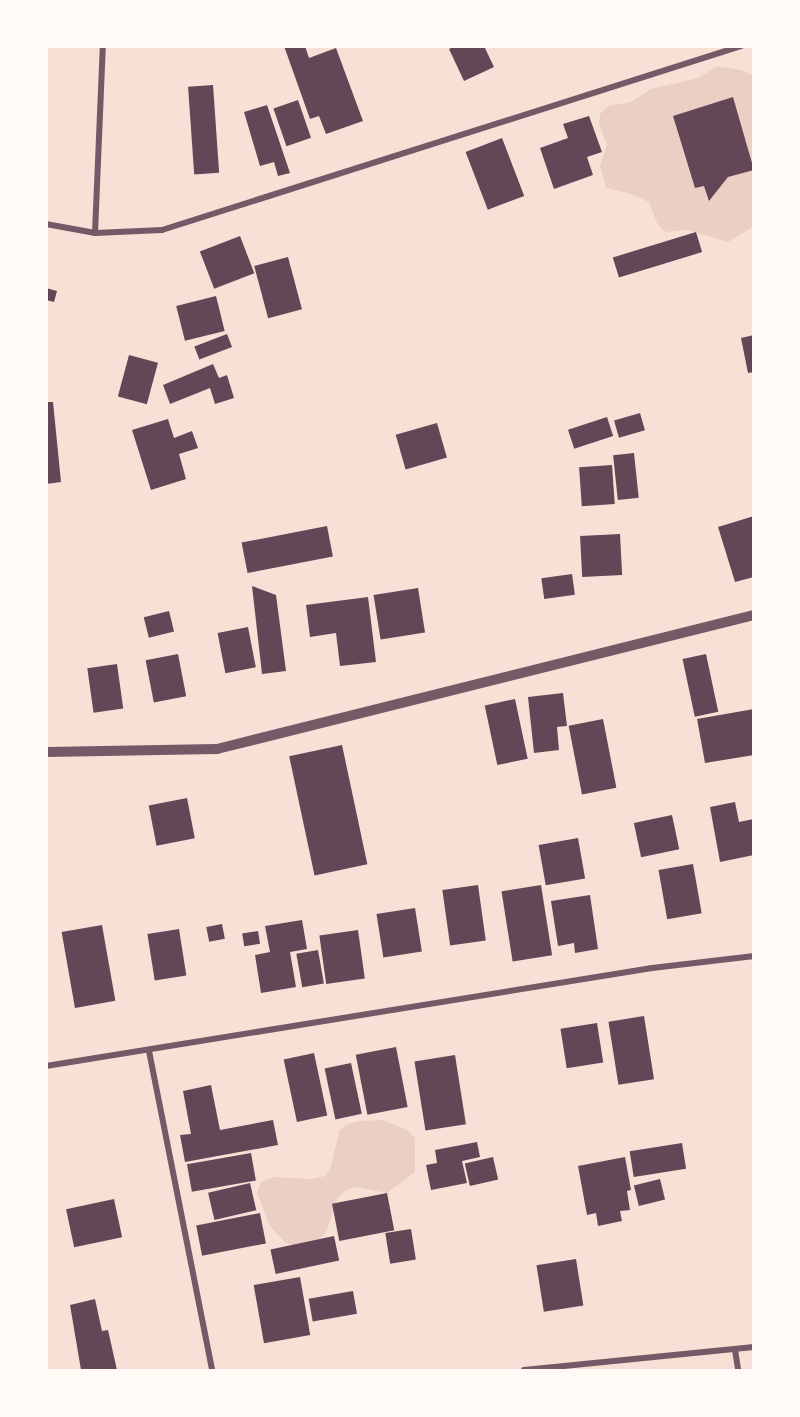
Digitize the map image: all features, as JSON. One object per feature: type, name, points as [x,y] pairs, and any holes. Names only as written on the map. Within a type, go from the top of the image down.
[{"type":"street","points":[[95,233],[103,46]]},
{"type":"street","points":[[46,224],[95,233],[162,230],[741,46]]},
{"type":"street","points":[[46,752],[217,749],[753,615]]},
{"type":"street","points":[[46,1066],[652,968],[753,956]]},
{"type":"street","points":[[149,1051],[212,1371]]},
{"type":"street","points":[[524,1371],[753,1347]]},
{"type":"street","points":[[735,1350],[738,1371]]},
{"type":"shaded area","points":[[717,66],[741,70],[754,76],[753,227],[728,242],[687,230],[665,232],[657,223],[649,202],[628,193],[606,188],[600,166],[607,145],[599,124],[600,114],[608,106],[631,102],[651,89],[698,78]]},
{"type":"shaded area","points":[[382,1120],[406,1129],[415,1138],[415,1172],[387,1193],[356,1187],[346,1190],[337,1198],[327,1231],[319,1240],[296,1246],[286,1243],[269,1225],[257,1192],[261,1182],[274,1177],[311,1179],[325,1176],[331,1167],[339,1131],[348,1124]]},
{"type":"building","points":[[284,46],[305,46],[309,58],[336,48],[363,121],[326,134],[319,116],[310,119]]},
{"type":"building","points":[[455,46],[484,46],[494,67],[464,81],[449,49]]},
{"type":"building","points":[[213,85],[219,173],[194,175],[188,87]]},
{"type":"building","points":[[733,97],[754,170],[728,177],[709,201],[704,186],[695,188],[673,116]]},
{"type":"building","points":[[298,100],[311,138],[286,146],[273,108]]},
{"type":"building","points":[[267,105],[290,173],[278,176],[274,162],[260,166],[244,112]]},
{"type":"building","points":[[589,116],[602,152],[587,157],[593,175],[554,189],[540,148],[568,138],[563,124]]},
{"type":"building","points":[[502,138],[524,196],[488,210],[466,152]]},
{"type":"building","points":[[696,232],[702,252],[619,278],[613,257]]},
{"type":"building","points":[[240,236],[254,273],[214,289],[200,251]]},
{"type":"building","points":[[288,257],[302,309],[268,318],[254,266]]},
{"type":"building","points":[[46,288],[57,291],[54,302],[46,300]]},
{"type":"building","points":[[216,296],[225,331],[185,341],[176,306]]},
{"type":"building","points":[[227,334],[232,347],[199,360],[194,347]]},
{"type":"building","points":[[754,335],[754,372],[748,373],[741,338]]},
{"type":"building","points":[[129,355],[158,363],[147,404],[118,397]]},
{"type":"building","points":[[213,364],[219,378],[227,375],[234,398],[215,404],[210,388],[170,404],[163,385]]},
{"type":"building","points":[[46,402],[53,402],[61,482],[46,484]]},
{"type":"building","points":[[640,413],[645,430],[619,438],[614,420]]},
{"type":"building","points":[[607,417],[613,436],[574,449],[568,430]]},
{"type":"building","points":[[168,419],[174,438],[192,431],[198,448],[179,454],[186,479],[151,490],[132,430]]},
{"type":"building","points":[[437,423],[447,458],[406,469],[396,435]]},
{"type":"building","points":[[634,453],[639,498],[618,500],[613,455]]},
{"type":"building","points":[[612,465],[615,504],[582,506],[579,467]]},
{"type":"building","points":[[754,516],[754,577],[735,582],[718,527]]},
{"type":"building","points":[[327,526],[333,556],[248,573],[242,543]]},
{"type":"building","points":[[620,534],[622,575],[582,577],[580,536]]},
{"type":"building","points":[[572,574],[575,595],[544,599],[541,578]]},
{"type":"building","points":[[252,586],[276,595],[286,671],[262,674]]},
{"type":"building","points":[[418,588],[425,632],[381,639],[374,595]]},
{"type":"building","points":[[368,597],[376,662],[340,666],[336,633],[310,637],[306,605]]},
{"type":"building","points":[[169,611],[174,631],[149,638],[144,617]]},
{"type":"building","points":[[248,627],[256,667],[225,673],[218,633]]},
{"type":"building","points":[[178,654],[186,696],[154,703],[146,660]]},
{"type":"building","points":[[706,654],[718,712],[695,717],[683,659]]},
{"type":"building","points":[[117,664],[123,709],[94,713],[87,668]]},
{"type":"building","points":[[563,693],[567,726],[557,727],[559,750],[534,753],[528,697]]},
{"type":"building","points":[[515,699],[528,759],[497,765],[485,705]]},
{"type":"building","points":[[754,709],[754,755],[705,763],[697,719]]},
{"type":"building","points":[[603,719],[616,788],[582,794],[569,726]]},
{"type":"building","points":[[342,745],[367,864],[315,876],[289,756]]},
{"type":"building","points":[[187,798],[195,838],[157,846],[149,805]]},
{"type":"building","points":[[735,802],[739,822],[754,819],[754,855],[720,862],[710,807]]},
{"type":"building","points":[[672,815],[679,849],[641,857],[634,823]]},
{"type":"building","points":[[578,838],[585,878],[546,885],[539,845]]},
{"type":"building","points":[[693,864],[702,913],[667,919],[659,870]]},
{"type":"building","points":[[478,885],[486,940],[450,945],[442,890]]},
{"type":"building","points":[[541,885],[552,955],[513,961],[501,891]]},
{"type":"building","points":[[590,895],[598,949],[575,953],[574,943],[558,946],[551,901]]},
{"type":"building","points":[[415,908],[422,951],[383,958],[376,914]]},
{"type":"building","points":[[302,920],[307,949],[290,952],[296,987],[261,993],[255,955],[270,952],[265,926]]},
{"type":"building","points":[[222,924],[225,939],[209,942],[206,927]]},
{"type":"building","points":[[102,925],[115,1001],[75,1008],[62,932]]},
{"type":"building","points":[[179,929],[186,975],[155,980],[147,934]]},
{"type":"building","points":[[358,930],[365,979],[326,984],[319,935]]},
{"type":"building","points":[[258,931],[260,944],[244,946],[242,934]]},
{"type":"building","points":[[318,950],[324,983],[302,987],[296,954]]},
{"type":"building","points":[[644,1016],[654,1079],[618,1085],[608,1022]]},
{"type":"building","points":[[597,1023],[603,1063],[567,1068],[560,1029]]},
{"type":"building","points":[[396,1047],[408,1107],[367,1115],[356,1055]]},
{"type":"building","points":[[314,1053],[327,1116],[297,1122],[284,1059]]},
{"type":"building","points":[[455,1055],[466,1124],[425,1131],[415,1061]]},
{"type":"building","points":[[351,1063],[362,1114],[335,1119],[325,1069]]},
{"type":"building","points":[[211,1085],[220,1130],[273,1120],[278,1145],[185,1162],[180,1135],[191,1134],[183,1091]]},
{"type":"building","points":[[477,1142],[480,1157],[462,1161],[467,1183],[431,1190],[426,1165],[437,1163],[435,1150]]},
{"type":"building","points":[[682,1143],[686,1169],[634,1177],[630,1151]]},
{"type":"building","points":[[251,1153],[256,1181],[192,1192],[187,1164]]},
{"type":"building","points":[[493,1157],[498,1179],[470,1186],[465,1164]]},
{"type":"building","points":[[625,1157],[631,1190],[627,1191],[630,1210],[620,1211],[622,1221],[598,1226],[596,1213],[587,1215],[578,1166]]},
{"type":"building","points":[[660,1179],[665,1199],[639,1206],[634,1186]]},
{"type":"building","points":[[250,1183],[256,1210],[214,1220],[208,1193]]},
{"type":"building","points":[[387,1193],[394,1230],[339,1241],[332,1204]]},
{"type":"building","points":[[114,1199],[122,1237],[74,1247],[66,1209]]},
{"type":"building","points":[[260,1213],[266,1243],[202,1256],[196,1225]]},
{"type":"building","points":[[411,1229],[416,1260],[390,1264],[385,1233]]},
{"type":"building","points":[[334,1236],[339,1260],[276,1274],[270,1250]]},
{"type":"building","points":[[576,1259],[583,1305],[544,1312],[536,1265]]},
{"type":"building","points":[[300,1277],[310,1335],[264,1343],[254,1285]]},
{"type":"building","points":[[353,1291],[357,1314],[313,1321],[309,1299]]},
{"type":"building","points":[[95,1299],[102,1331],[108,1330],[117,1370],[81,1370],[70,1305]]}]
